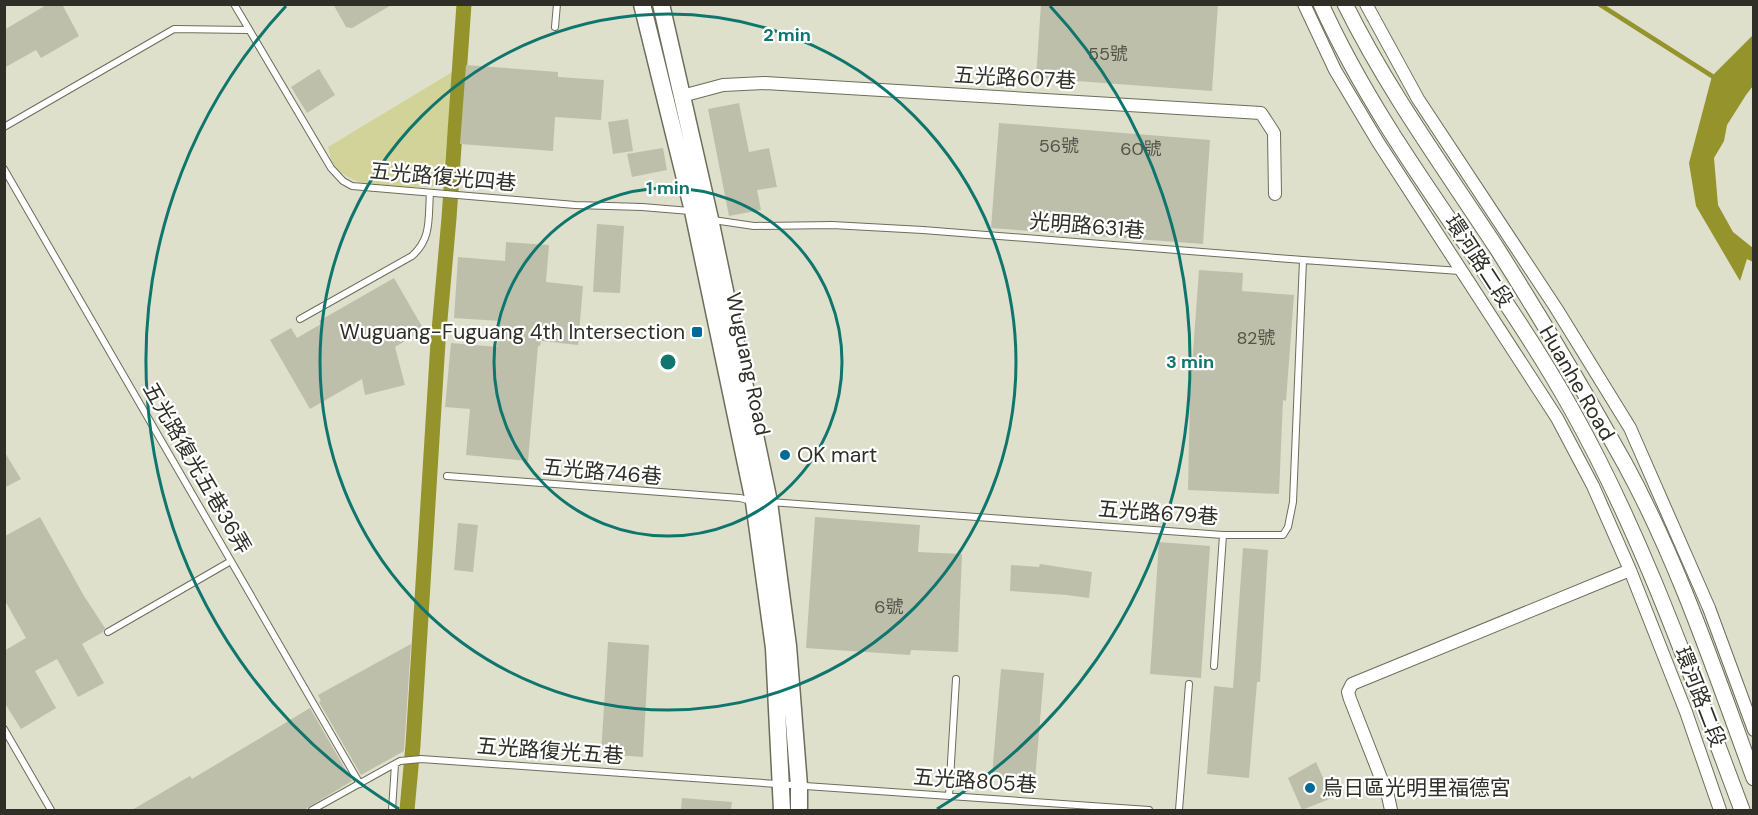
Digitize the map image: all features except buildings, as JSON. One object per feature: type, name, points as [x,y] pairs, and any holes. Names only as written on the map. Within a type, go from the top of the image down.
[{"type":"main road","name":"Wuguang Road","points":[[642,4],[761,502]]},
{"type":"main road","name":"Wuguang Road","points":[[661,4],[711,219],[788,646],[790,785],[782,810]]},
{"type":"main road","name":"Wuguang Road","points":[[790,785],[799,810]]},
{"type":"street","name":"環河路二段","points":[[1304,4],[1335,70],[1378,142],[1557,418],[1593,486],[1630,570],[1686,712],[1720,810]]},
{"type":"street","name":"Huanhe Road","points":[[1322,4],[1338,40],[1368,94],[1485,270],[1572,409],[1641,550],[1742,810]]},
{"type":"street","name":"Huanhe Road","points":[[1345,4],[1364,43],[1498,251],[1625,466],[1662,542],[1699,628],[1754,778]]},
{"type":"street","name":"環河路二段","points":[[1366,4],[1418,99],[1556,308],[1630,428],[1709,608],[1754,730]]},
{"type":"street","name":"五光路607巷","points":[[682,96],[723,85],[765,83],[1262,113],[1274,133],[1275,194]]},
{"type":"street","points":[[1391,810],[1388,796],[1348,692],[1352,684],[1630,570]]},
{"type":"lane","name":"五光路復光四巷","points":[[234,4],[331,168],[343,181],[352,186],[575,205],[693,211],[711,219]]},
{"type":"lane","points":[[555,27],[557,4]]},
{"type":"lane","points":[[4,127],[174,29],[248,30]]},
{"type":"lane","name":"五光路復光五巷36弄","points":[[4,169],[360,783]]},
{"type":"lane","points":[[300,319],[418,251],[427,238],[430,194]]},
{"type":"lane","name":"光明路631巷","points":[[711,219],[754,226],[832,225],[922,230],[1303,261],[1460,271]]},
{"type":"lane","name":"五光路679巷","points":[[761,502],[1223,535],[1283,535],[1288,527],[1293,502],[1303,261]]},
{"type":"lane","name":"五光路746巷","points":[[447,476],[740,498],[761,502]]},
{"type":"lane","points":[[1214,666],[1223,535]]},
{"type":"lane","points":[[108,632],[231,561]]},
{"type":"lane","points":[[949,795],[957,679]]},
{"type":"lane","points":[[1179,810],[1189,684]]},
{"type":"lane","points":[[4,729],[51,810]]},
{"type":"lane","name":"五光路復光五巷","points":[[312,810],[397,763],[421,759],[790,785]]},
{"type":"lane","points":[[392,810],[397,763]]},
{"type":"lane","name":"五光路805巷","points":[[790,785],[1149,810]]},
{"type":"green space","points":[[454,71],[442,186],[384,187],[370,185],[344,175],[333,163],[328,147]]},
{"type":"shaded area","points":[[1753,35],[1753,86],[1727,125],[1724,141],[1714,158],[1718,205],[1733,232],[1753,248],[1753,262],[1747,259],[1740,281],[1696,206],[1689,163],[1712,76]]},
{"type":"waterway","points":[[407,810],[438,342],[464,4]]},
{"type":"waterway","points":[[1599,4],[1712,76]]},
{"type":"place","name":"Wuguang-Fuguang 4th Intersection","points":[[697,332]]},
{"type":"place","name":"OK mart","points":[[785,455]]},
{"type":"place","name":"烏日區光明里福德宮","points":[[1310,788]]}]
